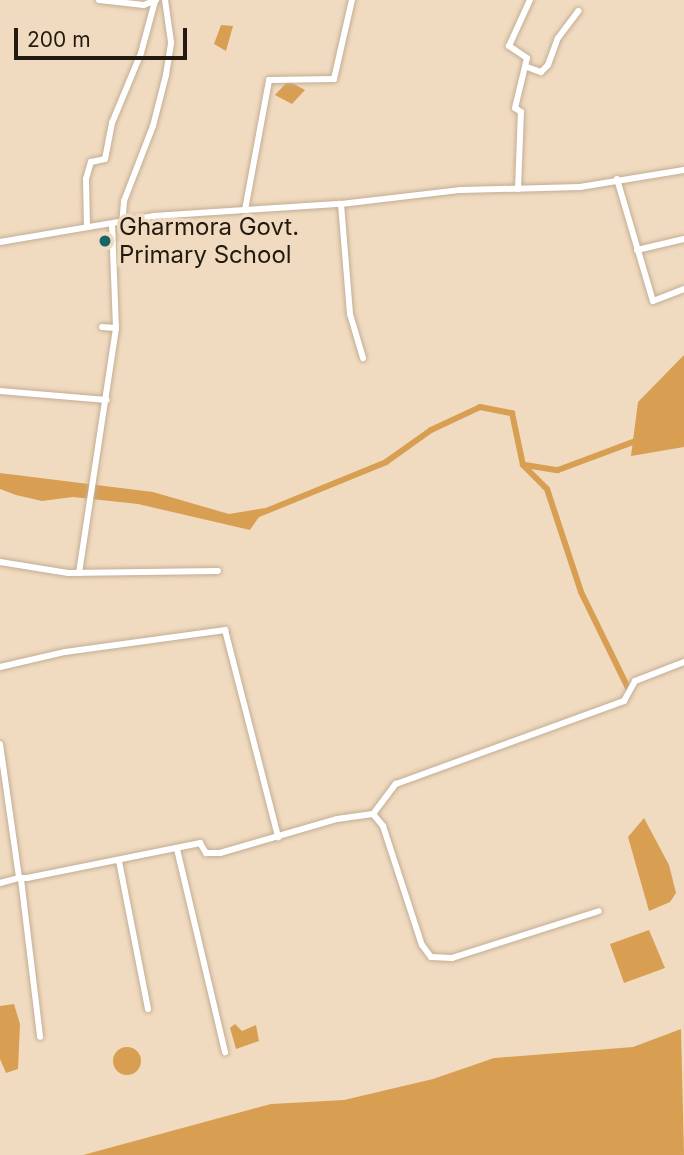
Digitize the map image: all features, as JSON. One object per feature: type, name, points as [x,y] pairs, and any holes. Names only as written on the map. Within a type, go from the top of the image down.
[{"type":"street","points":[[99,0],[144,5],[156,1]]},
{"type":"street","points":[[122,225],[124,201],[153,126],[166,75],[171,41],[165,0]]},
{"type":"street","points":[[245,210],[269,80],[334,79],[352,0]]},
{"type":"street","points":[[518,189],[521,112],[515,108],[527,68],[527,58],[509,46],[530,0]]},
{"type":"street","points":[[87,227],[86,179],[91,162],[104,159],[112,123],[141,53],[156,1]]},
{"type":"street","points":[[527,68],[541,72],[548,65],[558,38],[578,11]]},
{"type":"street","points":[[0,242],[87,227],[122,225],[153,216],[341,204],[461,190],[580,187],[684,170]]},
{"type":"street","points":[[617,179],[653,300],[684,289]]},
{"type":"street","points":[[341,204],[350,314],[363,358]]},
{"type":"street","points":[[79,573],[116,328],[112,226]]},
{"type":"street","points":[[638,250],[684,239]]},
{"type":"street","points":[[102,327],[116,328]]},
{"type":"street","points":[[0,391],[107,400]]},
{"type":"street","points":[[0,562],[79,573],[218,570]]},
{"type":"street","points":[[0,667],[65,652],[225,630],[278,837]]},
{"type":"street","points":[[0,883],[200,843],[206,853],[220,853],[337,819],[373,814],[396,784],[624,701],[635,681],[684,662]]},
{"type":"street","points":[[0,744],[40,1037]]},
{"type":"street","points":[[373,814],[383,826],[422,945],[431,957],[452,958],[599,911]]},
{"type":"street","points":[[177,849],[225,1052]]},
{"type":"street","points":[[119,861],[148,1009]]},
{"type":"shaded area","points":[[221,25],[233,26],[226,51],[214,44]]},
{"type":"shaded area","points":[[288,81],[305,90],[292,104],[275,95]]},
{"type":"shaded area","points":[[684,355],[684,447],[631,456],[638,402]]},
{"type":"shaded area","points":[[0,473],[153,492],[229,514],[265,508],[250,530],[138,504],[73,497],[42,501],[0,489]]},
{"type":"shaded area","points":[[644,818],[669,865],[676,893],[670,902],[649,911],[628,837]]},
{"type":"shaded area","points":[[649,930],[665,968],[624,983],[610,944]]},
{"type":"shaded area","points":[[14,1004],[20,1024],[18,1069],[6,1073],[0,1059],[0,1006]]},
{"type":"shaded area","points":[[235,1024],[242,1031],[256,1025],[259,1041],[236,1049],[230,1028]]},
{"type":"shaded area","points":[[681,1029],[684,1155],[83,1155],[271,1104],[344,1100],[433,1079],[494,1058],[633,1047]]},
{"type":"shaded area","points":[[127,1047],[137,1051],[141,1061],[137,1071],[127,1075],[117,1071],[113,1061],[117,1051]]},
{"type":"waterway","points":[[254,516],[386,462],[431,430],[480,407],[512,413],[523,465],[547,489],[581,592],[629,690]]},
{"type":"waterway","points":[[525,465],[558,470],[641,439]]},
{"type":"place","name":"Gharmora Govt. Primary School","points":[[105,241]]}]
